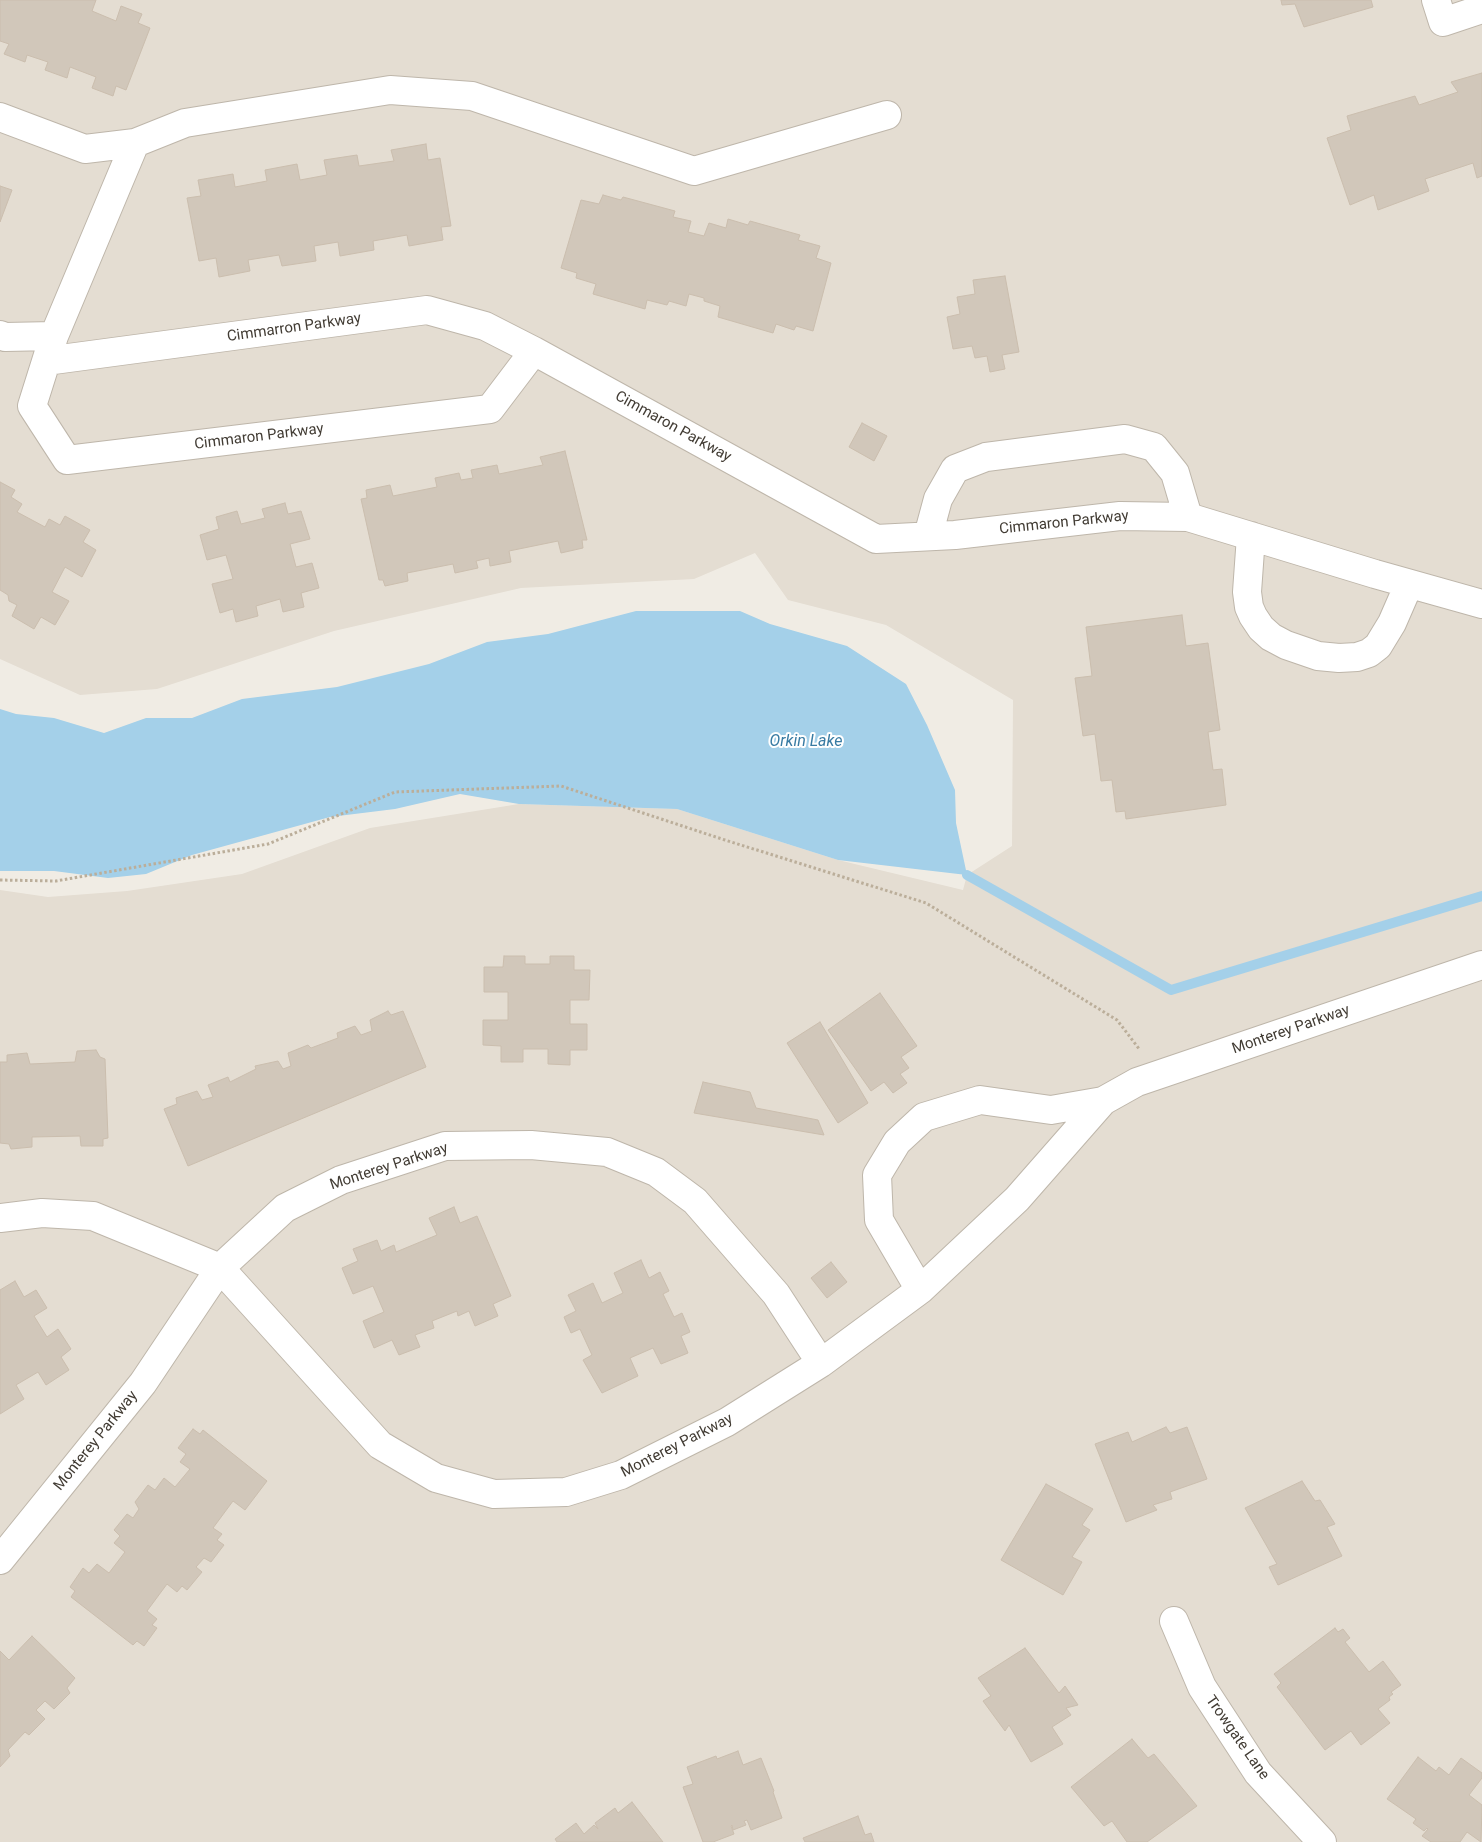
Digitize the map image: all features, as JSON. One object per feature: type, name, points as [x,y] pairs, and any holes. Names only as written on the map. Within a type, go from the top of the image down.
[{"type":"street","points":[[1436,0],[1443,22],[1482,9]]},
{"type":"street","points":[[0,117],[85,149],[135,143],[185,123],[390,90],[472,96],[694,171],[887,116]]},
{"type":"street","points":[[0,335],[50,348],[135,143]]},
{"type":"street","name":"Cimmarron Parkway","points":[[50,348],[427,310],[485,326],[534,351]]},
{"type":"street","name":"Cimmaron Parkway","points":[[50,348],[32,406],[66,460],[490,410],[534,351],[876,538],[955,535],[1120,516],[1188,517],[1409,584],[1482,604]]},
{"type":"street","points":[[928,536],[938,499],[955,469],[986,457],[1125,439],[1154,448],[1174,473],[1188,517]]},
{"type":"street","points":[[1251,536],[1247,592],[1253,616],[1261,628],[1271,637],[1318,656],[1357,657],[1369,653],[1378,646],[1392,623],[1409,584]]},
{"type":"street","name":"Monterey Parkway","points":[[920,1290],[879,1220],[877,1175],[897,1142],[924,1117],[980,1100],[1051,1110],[1103,1101],[1137,1082],[1482,965]]},
{"type":"street","name":"Monterey Parkway","points":[[0,1218],[42,1213],[93,1216],[220,1268],[380,1445],[436,1478],[494,1494],[566,1492],[621,1475],[726,1422],[821,1363],[920,1290],[1017,1199],[1103,1101]]},
{"type":"street","name":"Monterey Parkway","points":[[0,1560],[143,1383],[220,1268],[285,1208],[341,1180],[445,1146],[531,1145],[607,1152],[656,1172],[695,1201],[776,1294],[821,1363]]},
{"type":"street","name":"Trowgate Lane","points":[[1174,1621],[1202,1687],[1258,1774],[1322,1842]]},
{"type":"path","points":[[0,880],[56,881],[268,844],[395,792],[561,786],[926,903],[1117,1020],[1158,1075]]},
{"type":"shaded area","points":[[0,0],[1482,0],[1482,1842],[0,1842],[0,890],[48,897],[127,891],[242,874],[370,828],[519,804],[677,809],[838,860],[963,890],[967,875],[1012,846],[1013,700],[886,625],[788,600],[755,553],[694,579],[521,588],[334,631],[157,689],[80,695],[0,659]]},
{"type":"water","name":"Orkin Lake","points":[[636,611],[740,611],[770,624],[847,646],[906,684],[927,725],[955,790],[956,823],[967,875],[838,860],[677,809],[519,804],[460,794],[395,809],[330,817],[192,855],[146,874],[108,878],[54,871],[0,871],[0,709],[16,714],[54,718],[104,733],[146,718],[192,718],[242,699],[337,687],[429,664],[487,642],[548,634]]},
{"type":"building","points":[[0,0],[96,0],[92,11],[116,21],[121,6],[142,14],[138,23],[150,28],[126,90],[116,86],[113,96],[92,88],[96,77],[70,67],[67,78],[45,70],[48,62],[27,55],[25,62],[4,54],[9,44],[0,41]]},
{"type":"building","points":[[1281,0],[1371,0],[1373,7],[1304,27],[1295,4],[1282,5]]},
{"type":"building","points":[[1482,73],[1482,176],[1477,178],[1473,163],[1425,179],[1429,191],[1378,210],[1374,195],[1350,205],[1327,138],[1351,130],[1347,116],[1415,96],[1419,105],[1458,92],[1451,82]]},
{"type":"building","points":[[426,144],[428,160],[440,158],[451,226],[441,227],[443,240],[409,246],[407,235],[373,241],[374,250],[340,256],[338,242],[314,246],[316,261],[282,266],[279,255],[248,260],[250,271],[219,277],[216,258],[199,261],[187,198],[201,196],[198,180],[233,174],[235,187],[267,181],[265,170],[297,164],[300,180],[327,175],[324,160],[357,155],[359,166],[394,161],[391,150]]},
{"type":"building","points":[[0,186],[12,190],[0,222]]},
{"type":"building","points":[[603,195],[621,200],[623,197],[675,211],[673,217],[691,221],[688,232],[704,236],[709,223],[726,228],[728,219],[748,225],[750,221],[800,235],[798,240],[820,246],[816,258],[831,263],[813,331],[796,326],[794,330],[776,324],[773,333],[718,317],[720,306],[704,301],[704,298],[689,294],[686,306],[669,301],[667,305],[647,300],[645,309],[593,294],[596,284],[576,278],[577,273],[561,268],[581,200],[599,204]]},
{"type":"building","points":[[1005,276],[1019,352],[1002,355],[1005,369],[990,372],[987,356],[975,358],[972,346],[953,349],[947,317],[960,314],[957,297],[975,294],[973,280]]},
{"type":"building","points":[[862,423],[887,436],[874,461],[849,447]]},
{"type":"building","points":[[565,451],[587,540],[582,540],[583,548],[561,553],[558,541],[509,551],[511,562],[490,566],[489,558],[476,561],[478,568],[455,573],[453,564],[407,573],[408,581],[385,586],[383,580],[379,580],[361,499],[367,498],[366,490],[390,485],[393,496],[437,487],[435,478],[459,473],[461,480],[473,478],[471,470],[497,465],[499,474],[543,465],[540,457]]},
{"type":"building","points":[[0,482],[15,490],[11,497],[22,504],[17,512],[45,527],[49,519],[60,525],[65,516],[90,530],[83,542],[96,550],[82,577],[65,567],[52,592],[69,601],[55,625],[41,617],[34,629],[12,616],[17,605],[9,601],[8,595],[0,590]]},
{"type":"building","points":[[285,503],[288,514],[301,511],[310,539],[290,544],[296,567],[312,563],[319,588],[301,593],[304,607],[283,612],[280,599],[256,606],[258,616],[236,622],[233,609],[220,613],[212,584],[233,579],[226,555],[207,560],[200,535],[219,529],[216,517],[237,511],[241,524],[265,518],[262,509]]},
{"type":"building","points":[[1182,615],[1186,646],[1208,643],[1220,730],[1208,732],[1213,770],[1222,769],[1226,805],[1126,819],[1125,811],[1116,812],[1112,780],[1101,781],[1095,734],[1083,736],[1075,678],[1092,676],[1086,627]]},
{"type":"building","points":[[504,956],[525,956],[525,964],[550,964],[550,956],[574,956],[574,970],[590,970],[589,1000],[570,1000],[570,1024],[587,1024],[587,1050],[570,1050],[570,1065],[548,1064],[548,1049],[523,1049],[523,1062],[501,1062],[501,1046],[483,1045],[483,1020],[508,1020],[508,992],[484,992],[484,967],[503,967]]},
{"type":"building","points":[[880,993],[917,1046],[901,1057],[909,1068],[900,1074],[907,1083],[893,1093],[884,1082],[871,1091],[828,1030]]},
{"type":"building","points":[[388,1011],[391,1015],[403,1011],[426,1067],[188,1166],[164,1109],[177,1104],[176,1098],[197,1091],[202,1100],[213,1097],[208,1085],[228,1077],[230,1082],[256,1069],[255,1066],[278,1061],[283,1069],[291,1066],[288,1053],[308,1045],[311,1048],[338,1038],[337,1033],[355,1026],[361,1035],[372,1031],[370,1020]]},
{"type":"building","points":[[820,1022],[868,1103],[838,1123],[787,1043]]},
{"type":"building","points":[[96,1050],[100,1057],[105,1059],[108,1138],[103,1139],[103,1146],[81,1146],[80,1136],[32,1137],[32,1147],[11,1149],[9,1144],[0,1143],[0,1062],[7,1062],[7,1055],[27,1053],[30,1064],[75,1062],[77,1051]]},
{"type":"building","points":[[703,1082],[750,1092],[756,1108],[818,1120],[824,1135],[694,1113]]},
{"type":"building","points":[[454,1207],[460,1223],[477,1216],[511,1296],[493,1304],[498,1316],[475,1326],[469,1311],[458,1316],[457,1311],[432,1321],[434,1328],[415,1335],[420,1347],[399,1355],[392,1340],[374,1348],[363,1321],[384,1312],[373,1286],[353,1294],[342,1268],[358,1261],[353,1249],[377,1240],[381,1251],[394,1245],[396,1252],[437,1235],[429,1218]]},
{"type":"building","points":[[641,1260],[649,1278],[660,1272],[669,1291],[663,1294],[674,1317],[682,1313],[690,1332],[681,1336],[688,1353],[661,1364],[653,1348],[630,1358],[638,1376],[602,1393],[583,1360],[592,1355],[580,1329],[571,1333],[564,1317],[576,1311],[568,1295],[593,1283],[602,1303],[623,1293],[614,1273]]},
{"type":"building","points":[[831,1262],[847,1282],[827,1298],[811,1278]]},
{"type":"building","points":[[15,1281],[24,1297],[36,1290],[47,1308],[34,1316],[47,1337],[58,1329],[71,1349],[61,1357],[69,1370],[46,1385],[38,1372],[16,1385],[24,1399],[0,1414],[0,1290]]},
{"type":"building","points":[[1166,1427],[1170,1433],[1187,1427],[1207,1479],[1170,1492],[1172,1499],[1153,1505],[1157,1510],[1126,1522],[1095,1444],[1128,1432],[1132,1442]]},
{"type":"building","points":[[193,1429],[200,1434],[203,1430],[267,1481],[245,1510],[233,1501],[213,1528],[222,1534],[217,1540],[224,1545],[211,1562],[204,1558],[196,1567],[202,1572],[187,1590],[182,1586],[177,1592],[167,1584],[147,1611],[157,1619],[152,1625],[157,1628],[144,1646],[137,1641],[133,1645],[71,1597],[75,1591],[70,1587],[83,1568],[89,1573],[97,1564],[109,1573],[125,1552],[114,1543],[120,1536],[114,1530],[127,1514],[133,1518],[139,1509],[135,1502],[148,1485],[155,1490],[164,1478],[175,1487],[190,1469],[180,1462],[186,1454],[178,1448]]},
{"type":"building","points":[[1302,1481],[1315,1501],[1320,1500],[1335,1524],[1327,1527],[1342,1556],[1278,1585],[1269,1567],[1277,1564],[1245,1508]]},
{"type":"building","points":[[1046,1484],[1093,1509],[1082,1525],[1090,1530],[1072,1557],[1082,1562],[1063,1595],[1001,1560]]},
{"type":"building","points":[[1335,1628],[1338,1632],[1343,1629],[1350,1638],[1345,1642],[1369,1672],[1383,1661],[1401,1685],[1391,1692],[1393,1694],[1389,1697],[1390,1700],[1378,1709],[1390,1723],[1361,1745],[1351,1731],[1325,1750],[1277,1687],[1281,1683],[1274,1674]]},
{"type":"building","points":[[32,1636],[75,1678],[67,1688],[70,1693],[54,1709],[45,1701],[36,1710],[45,1719],[29,1735],[25,1732],[8,1750],[10,1756],[0,1767],[0,1651],[9,1660]]},
{"type":"building","points":[[1025,1648],[1059,1693],[1065,1686],[1078,1705],[1066,1708],[1071,1715],[1052,1727],[1063,1744],[1031,1762],[1009,1725],[1005,1731],[983,1701],[991,1696],[978,1678]]},
{"type":"building","points":[[1132,1739],[1148,1758],[1154,1754],[1197,1806],[1147,1842],[1127,1842],[1112,1821],[1104,1826],[1071,1787]]},
{"type":"building","points":[[738,1751],[743,1765],[761,1758],[782,1818],[751,1830],[747,1820],[744,1821],[746,1825],[733,1830],[731,1826],[734,1834],[713,1842],[703,1842],[683,1787],[693,1784],[687,1767],[716,1756],[717,1759]]},
{"type":"building","points":[[1418,1757],[1436,1771],[1439,1767],[1449,1775],[1461,1758],[1482,1773],[1482,1778],[1469,1795],[1482,1805],[1481,1842],[1467,1832],[1460,1842],[1431,1842],[1422,1836],[1427,1828],[1424,1831],[1413,1823],[1416,1819],[1387,1799]]},
{"type":"building","points":[[632,1802],[663,1842],[557,1842],[555,1839],[576,1823],[584,1834],[594,1825],[598,1829],[595,1823],[615,1808],[618,1813]]},
{"type":"building","points":[[858,1816],[865,1835],[871,1833],[874,1842],[805,1842],[803,1838]]},
{"type":"waterway","points":[[967,875],[1171,990],[1482,896]]}]
